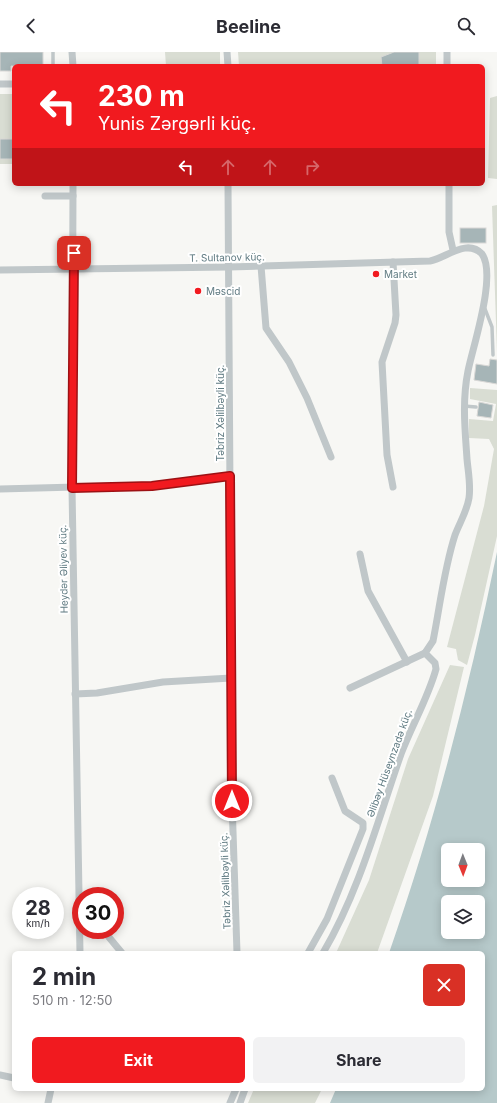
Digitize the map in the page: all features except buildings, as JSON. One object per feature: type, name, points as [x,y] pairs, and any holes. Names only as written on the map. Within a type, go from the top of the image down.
[{"type":"street","points":[[72,52],[72,64]]},
{"type":"street","points":[[227,52],[228,64]]},
{"type":"street","points":[[447,52],[447,64]]},
{"type":"street","points":[[0,84],[12,84]]},
{"type":"street","name":"Heydər Əliyev küç.","points":[[73,186],[74,269],[72,488],[79,887]]},
{"type":"street","name":"Təbriz Xəlilbəyli küç.","points":[[228,186],[232,801],[238,951]]},
{"type":"street","points":[[350,688],[426,653],[433,641],[452,550],[469,498],[464,406],[468,370],[485,309],[489,276],[487,262],[483,255],[476,250],[452,250],[449,186]]},
{"type":"street","points":[[45,196],[73,196]]},
{"type":"street","name":"T. Sultanov küç.","points":[[0,270],[229,267],[430,261],[437,259],[452,250]]},
{"type":"street","points":[[393,262],[396,323],[382,362],[387,455],[393,487]]},
{"type":"street","points":[[261,266],[266,328],[289,362],[307,398],[331,457]]},
{"type":"street","points":[[0,489],[152,486],[230,476]]},
{"type":"street","points":[[360,554],[368,591],[407,662]]},
{"type":"street","name":"Əlibəy Hüseynzadə küç.","points":[[324,951],[356,882],[408,735],[434,675],[435,663],[426,653]]},
{"type":"street","points":[[75,694],[97,693],[163,682],[231,678]]},
{"type":"street","points":[[309,951],[327,919],[363,829],[363,823],[345,811],[332,778]]},
{"type":"street","name":"Heydər Əliyev küç.","points":[[80,939],[80,951]]},
{"type":"street","points":[[110,939],[120,951]]},
{"type":"street","points":[[0,1075],[12,1078]]},
{"type":"street","points":[[48,1103],[51,1091]]},
{"type":"street","points":[[230,1103],[235,1091]]},
{"type":"street","points":[[240,1103],[244,1091]]},
{"type":"lane","points":[[53,52],[53,64]]},
{"type":"lane","points":[[485,309],[492,328],[493,355]]},
{"type":"lane","points":[[464,406],[476,407]]},
{"type":"shaded area","points":[[165,52],[220,52],[220,64],[166,64]]},
{"type":"shaded area","points":[[238,52],[436,52],[436,64],[239,64]]},
{"type":"shaded area","points":[[0,94],[12,94],[12,164],[0,164]]},
{"type":"shaded area","points":[[497,96],[497,179],[488,178],[490,98]]},
{"type":"shaded area","points":[[497,205],[497,352],[492,206]]},
{"type":"shaded area","points":[[470,388],[497,390],[497,536],[467,665],[458,660],[456,649],[447,647],[484,506],[494,449],[489,439],[469,438],[469,419],[493,421],[496,404],[470,399]]},
{"type":"shaded area","points":[[497,552],[497,1103],[330,1103],[335,1091],[485,1091],[485,951],[390,951],[406,904],[436,804],[463,704]]},
{"type":"shaded area","points":[[450,665],[464,667],[433,796],[378,951],[337,951],[369,880],[408,759]]},
{"type":"shaded area","points":[[253,1091],[321,1091],[315,1103],[248,1103]]},
{"type":"place","name":"Market","points":[[376,274]]},
{"type":"place","name":"Məscid","points":[[198,291]]},
{"type":"route","points":[[74,253],[72,488],[152,486],[230,476],[232,801]]}]
